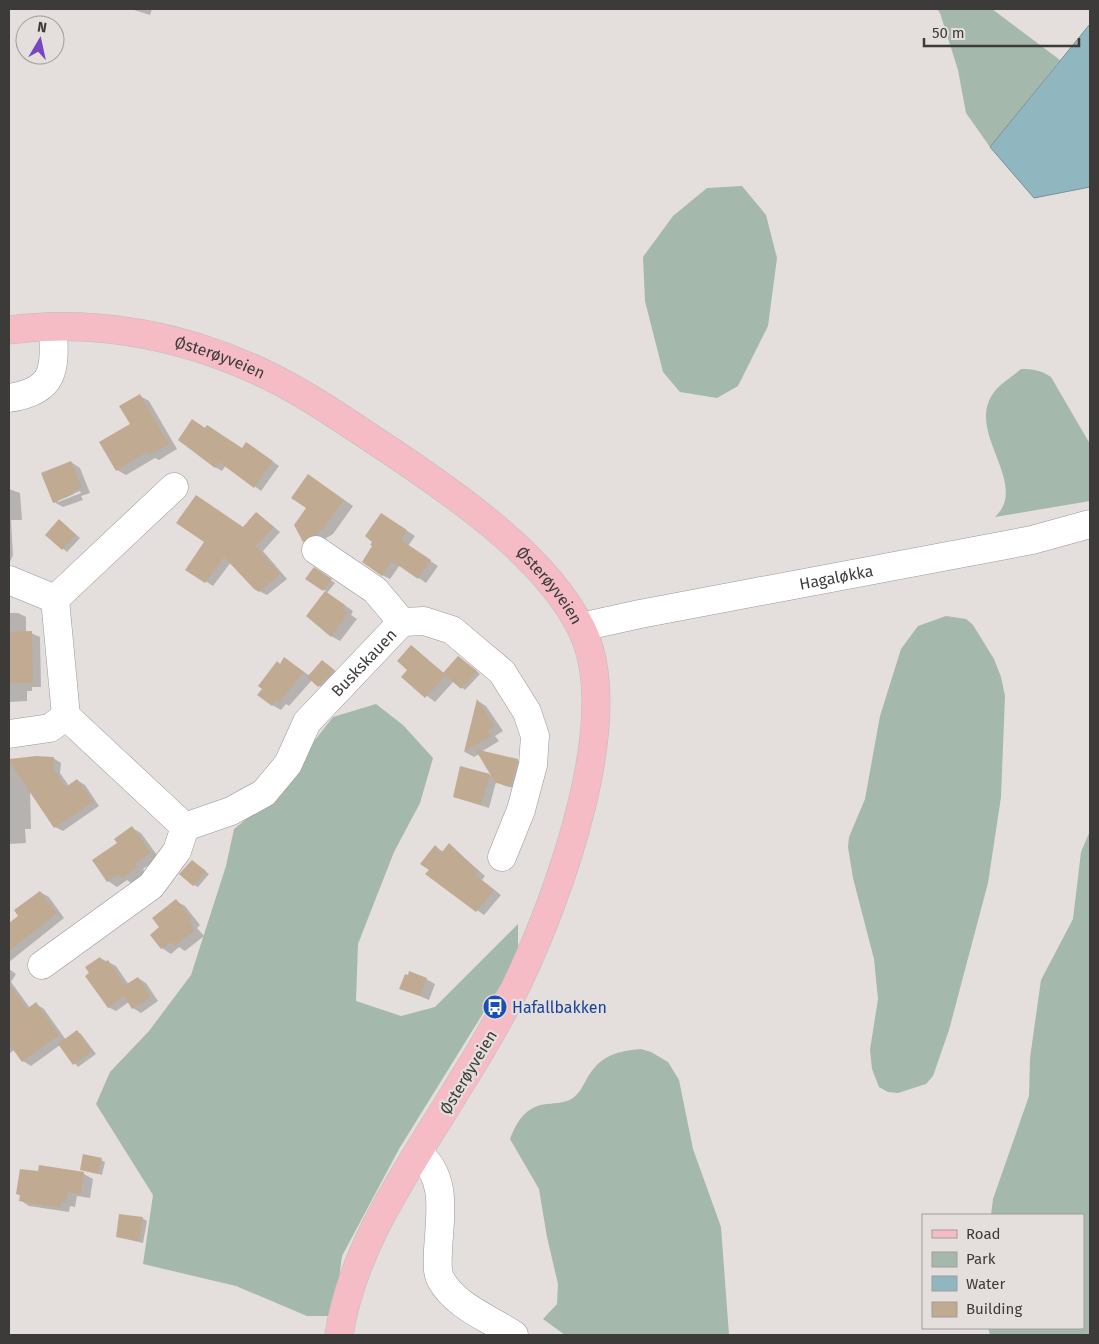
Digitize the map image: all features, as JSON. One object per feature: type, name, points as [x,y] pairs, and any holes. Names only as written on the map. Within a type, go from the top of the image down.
[{"type":"main road","name":"Østerøyveien","points":[[9,330],[92,328],[157,336],[231,359],[272,377],[327,410],[395,455],[481,517],[532,564],[554,588],[581,627],[592,660],[597,688],[595,728],[585,785],[566,856],[540,931],[518,982],[479,1054],[377,1224],[346,1297],[339,1335]]},
{"type":"street","points":[[9,398],[27,395],[39,390],[48,379],[55,361],[53,328]]},
{"type":"street","points":[[55,599],[174,487]]},
{"type":"street","name":"Hagaløkka","points":[[581,627],[669,608],[1032,540],[1090,524]]},
{"type":"street","points":[[316,550],[375,590],[402,622]]},
{"type":"street","points":[[9,580],[55,599]]},
{"type":"street","points":[[42,965],[151,886],[177,852],[185,827],[66,716],[55,599]]},
{"type":"street","name":"Buskskauen","points":[[185,827],[231,811],[264,793],[288,764],[307,722],[402,622],[424,621],[452,630],[502,672],[527,712],[535,736],[533,765],[521,810],[502,857]]},
{"type":"street","points":[[9,734],[50,728],[66,716]]},
{"type":"street","points":[[418,1153],[430,1162],[439,1187],[441,1209],[437,1268],[440,1279],[448,1290],[469,1307],[514,1335]]},
{"type":"green space","points":[[937,9],[992,9],[1060,60],[990,147],[966,113],[958,70],[940,13]]},
{"type":"green space","points":[[742,186],[766,215],[777,258],[768,326],[738,386],[717,398],[680,392],[663,372],[645,301],[643,257],[673,216],[707,188]]},
{"type":"green space","points":[[1021,369],[1037,370],[1051,377],[1090,444],[1090,501],[995,517],[1004,504],[1006,489],[1003,474],[991,442],[986,410],[995,391]]},
{"type":"green space","points":[[946,616],[966,619],[973,625],[994,659],[1001,677],[1005,696],[1001,797],[988,883],[949,1030],[933,1076],[926,1084],[898,1093],[888,1092],[879,1087],[872,1069],[870,1050],[878,999],[874,959],[853,878],[848,847],[849,837],[865,799],[880,716],[901,649],[918,626]]},
{"type":"green space","points":[[376,704],[403,725],[433,758],[420,803],[394,852],[358,944],[356,1001],[401,1016],[435,1007],[518,924],[518,957],[399,1149],[342,1256],[334,1316],[307,1316],[236,1286],[143,1264],[153,1195],[96,1104],[110,1072],[149,1031],[191,975],[226,866],[234,829],[265,804],[333,717]]},
{"type":"green space","points":[[1090,831],[1090,1335],[990,1335],[988,1329],[1084,1329],[1084,1214],[991,1214],[993,1199],[1029,1096],[1030,1058],[1041,980],[1073,919],[1081,852]]},
{"type":"green space","points":[[641,1049],[651,1052],[668,1062],[679,1080],[693,1149],[721,1227],[729,1335],[565,1335],[543,1319],[557,1304],[558,1284],[547,1237],[539,1189],[510,1139],[519,1121],[528,1111],[540,1105],[564,1102],[573,1098],[599,1063],[611,1055]]},
{"type":"water","points":[[1090,24],[1090,187],[1034,198],[990,147]]},
{"type":"building","points":[[140,394],[169,444],[149,455],[147,452],[116,471],[99,442],[130,424],[119,406]]},
{"type":"building","points":[[192,419],[205,428],[207,425],[242,448],[246,442],[273,461],[254,488],[219,462],[215,468],[178,440]]},
{"type":"building","points":[[71,461],[82,488],[73,491],[74,494],[53,503],[41,473]]},
{"type":"building","points":[[308,474],[344,500],[323,529],[303,542],[294,525],[306,508],[291,498]]},
{"type":"building","points":[[196,495],[243,527],[256,512],[274,527],[256,546],[280,574],[259,592],[224,557],[205,583],[185,570],[204,542],[176,523]]},
{"type":"building","points":[[381,513],[407,530],[401,540],[431,560],[418,579],[392,561],[382,576],[362,562],[372,546],[370,545],[372,542],[365,536]]},
{"type":"building","points":[[59,519],[76,535],[62,550],[45,535]]},
{"type":"building","points":[[314,567],[332,579],[323,591],[305,579]]},
{"type":"building","points":[[325,591],[345,605],[342,609],[348,613],[331,637],[306,616]]},
{"type":"building","points":[[32,631],[33,683],[9,683],[9,632]]},
{"type":"building","points":[[411,645],[446,676],[425,698],[401,677],[407,670],[397,661]]},
{"type":"building","points":[[458,656],[477,671],[461,689],[443,673]]},
{"type":"building","points":[[284,657],[304,672],[280,702],[277,700],[272,706],[257,695],[262,689],[258,686],[277,661],[280,664]]},
{"type":"building","points":[[322,660],[334,670],[318,687],[307,677]]},
{"type":"building","points":[[477,699],[495,726],[487,731],[491,736],[464,752]]},
{"type":"building","points":[[475,749],[518,759],[511,786],[496,783]]},
{"type":"building","points":[[36,756],[54,757],[53,768],[66,787],[77,779],[93,802],[54,828],[9,761],[9,759]]},
{"type":"building","points":[[460,766],[490,774],[481,805],[453,797]]},
{"type":"building","points":[[132,826],[151,853],[135,864],[137,867],[122,878],[119,874],[107,882],[92,860],[117,843],[114,839]]},
{"type":"building","points":[[449,843],[478,871],[475,875],[494,890],[476,912],[425,874],[429,870],[420,864],[435,845],[442,852]]},
{"type":"building","points":[[192,860],[206,871],[193,886],[179,874]]},
{"type":"building","points":[[40,891],[57,913],[9,951],[9,923],[18,916],[14,910]]},
{"type":"building","points":[[176,899],[192,920],[189,922],[195,930],[175,946],[171,942],[161,949],[150,935],[159,927],[152,918]]},
{"type":"building","points":[[100,957],[104,963],[108,960],[125,985],[138,977],[151,997],[132,1009],[124,996],[108,1008],[85,976],[89,973],[85,967]]},
{"type":"building","points":[[409,971],[427,978],[420,996],[399,989],[405,974],[408,975]]},
{"type":"building","points":[[9,984],[27,1009],[36,1002],[59,1035],[22,1062],[9,1044]]},
{"type":"building","points":[[77,1030],[92,1051],[73,1065],[58,1044]]},
{"type":"building","points":[[83,1154],[102,1158],[98,1174],[80,1170]]},
{"type":"building","points":[[39,1165],[84,1172],[81,1194],[68,1192],[66,1203],[61,1202],[60,1208],[19,1201],[20,1195],[16,1194],[20,1169],[38,1171]]},
{"type":"building","points":[[119,1214],[143,1217],[139,1241],[116,1237]]},
{"type":"place","name":"Hafallbakken","points":[[495,1007]]}]
